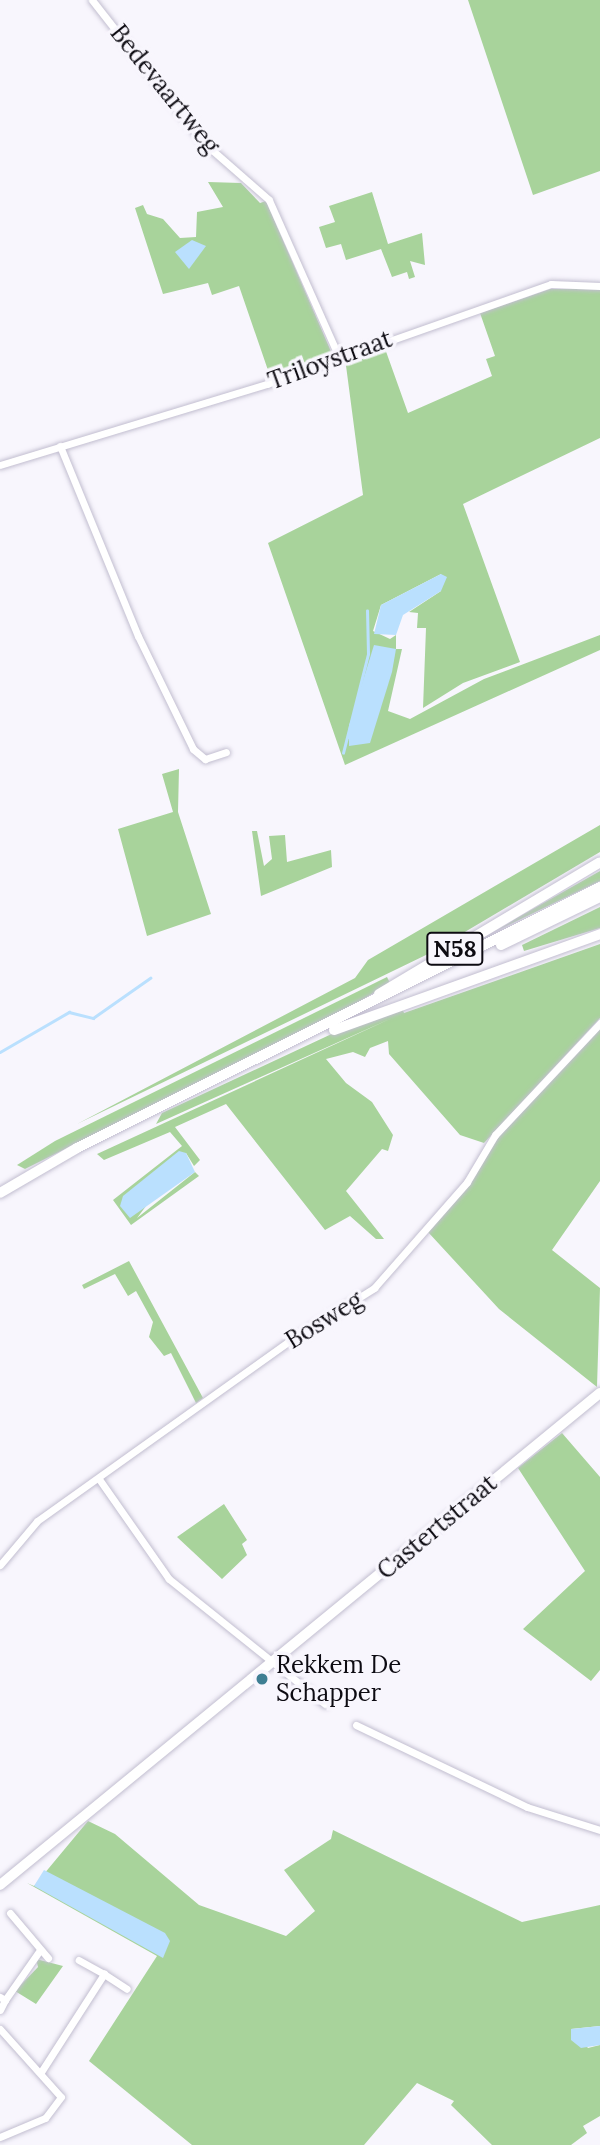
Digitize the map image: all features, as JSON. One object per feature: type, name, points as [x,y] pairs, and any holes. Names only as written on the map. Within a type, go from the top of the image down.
[{"type":"main road","name":"N58","points":[[311,1035],[600,862]]},
{"type":"main road","name":"N58","points":[[453,965],[600,887]]},
{"type":"main road","name":"N58","points":[[0,1193],[77,1148],[453,965],[600,897]]},
{"type":"main road","name":"N58","points":[[311,1035],[600,934]]},
{"type":"main road","name":"Castertstraat","points":[[0,1885],[600,1393]]},
{"type":"street","name":"Bedevaartweg","points":[[92,0],[204,143],[269,200],[339,357]]},
{"type":"street","name":"Triloystraat","points":[[0,465],[339,357],[551,284],[600,286]]},
{"type":"street","points":[[60,446],[138,636],[193,749],[205,758],[226,752]]},
{"type":"street","name":"Bosweg","points":[[0,1565],[29,1528],[288,1342],[374,1288],[467,1182],[505,1123],[600,1023]]},
{"type":"street","points":[[99,1479],[169,1580],[325,1704]]},
{"type":"street","points":[[356,1726],[527,1807],[600,1830]]},
{"type":"street","points":[[10,1913],[48,1958]]},
{"type":"street","points":[[0,2010],[2,1998],[40,1950]]},
{"type":"street","points":[[79,1960],[127,1989]]},
{"type":"street","points":[[41,2072],[104,1974]]},
{"type":"street","points":[[0,2029],[57,2090],[60,2104],[28,2127],[0,2137]]},
{"type":"green space","points":[[468,0],[600,0],[600,171],[533,195]]},
{"type":"green space","points":[[208,182],[241,183],[260,203],[266,201],[333,356],[271,379],[239,286],[212,295],[208,283],[163,294],[135,208],[143,205],[147,214],[163,219],[180,238],[196,237],[197,212],[223,207]]},
{"type":"green space","points":[[372,192],[388,244],[422,233],[425,265],[410,261],[415,277],[409,279],[407,272],[392,277],[381,249],[346,260],[341,244],[326,248],[319,227],[335,222],[329,206]]},
{"type":"green space","points":[[550,289],[600,289],[600,438],[463,504],[520,662],[463,683],[423,708],[426,628],[417,628],[418,613],[409,612],[441,591],[441,574],[381,605],[373,631],[390,639],[396,635],[396,649],[402,649],[388,711],[410,719],[484,679],[600,635],[600,650],[345,765],[268,543],[363,495],[345,358],[383,343],[408,413],[492,376],[486,359],[495,356],[480,313]],"holes":[[[367,678],[380,709],[348,739],[349,726]]]},
{"type":"green space","points":[[179,769],[178,812],[211,914],[147,936],[118,829],[173,812],[162,774]]},
{"type":"green space","points":[[600,825],[600,852],[426,955],[77,1124],[355,978],[368,960]]},
{"type":"green space","points":[[252,831],[257,831],[264,866],[272,859],[269,836],[285,835],[287,862],[331,850],[332,867],[261,896]]},
{"type":"green space","points":[[600,871],[600,881],[498,930],[517,918]]},
{"type":"green space","points":[[600,907],[600,928],[524,951],[522,945]]},
{"type":"green space","points":[[600,944],[600,1018],[484,1143],[460,1135],[389,1054],[388,1041],[370,1048],[365,1057],[353,1052],[326,1059],[346,1083],[372,1102],[393,1135],[388,1151],[382,1149],[346,1191],[384,1239],[376,1239],[350,1216],[325,1230],[226,1104],[175,1127],[200,1160],[194,1166],[186,1153],[137,1218],[195,1172],[199,1176],[131,1225],[113,1200],[182,1146],[170,1132],[104,1160],[97,1154],[392,1018],[156,1124],[162,1113],[353,1024],[401,1006],[404,1013]]},
{"type":"green space","points":[[387,977],[390,983],[357,1003],[25,1169],[17,1165],[55,1141]]},
{"type":"green space","points":[[600,1028],[600,1181],[552,1250],[600,1288],[597,1387],[499,1309],[428,1232],[495,1139]]},
{"type":"green space","points":[[129,1261],[203,1398],[196,1403],[171,1353],[164,1356],[149,1337],[153,1322],[136,1291],[128,1296],[115,1274],[84,1289],[82,1285]]},
{"type":"green space","points":[[562,1433],[600,1477],[600,1670],[591,1681],[523,1629],[585,1571],[518,1468]]},
{"type":"green space","points":[[224,1504],[247,1540],[242,1544],[247,1555],[222,1579],[177,1537]]},
{"type":"green space","points":[[88,1821],[115,1834],[199,1905],[286,1936],[315,1911],[284,1870],[331,1839],[333,1830],[522,1922],[600,1905],[600,2026],[571,2029],[588,2048],[600,2045],[600,2116],[583,2126],[587,2133],[571,2145],[492,2145],[451,2105],[454,2101],[417,2083],[364,2145],[192,2145],[89,2061],[157,1956],[27,1883],[34,1886]]},
{"type":"green space","points":[[36,1959],[63,1966],[36,2004],[15,1991],[38,1967]]},
{"type":"water","points":[[192,240],[206,246],[189,269],[175,252]]},
{"type":"water","points":[[441,574],[447,577],[441,591],[403,615],[396,635],[374,634],[381,605]]},
{"type":"water","points":[[374,645],[396,649],[392,672],[370,743],[349,746],[349,726]]},
{"type":"water","points":[[179,1151],[186,1153],[195,1172],[130,1218],[120,1206],[123,1196]]},
{"type":"water","points":[[44,1870],[165,1933],[170,1941],[163,1958],[34,1886]]},
{"type":"water","points":[[600,2026],[600,2045],[581,2048],[571,2040],[571,2029]]},
{"type":"waterway","points":[[343,753],[368,654],[367,611]]},
{"type":"waterway","points":[[0,1052],[69,1012],[93,1018],[150,978]]},
{"type":"place","name":"Rekkem De Schapper","points":[[262,1679]]}]
